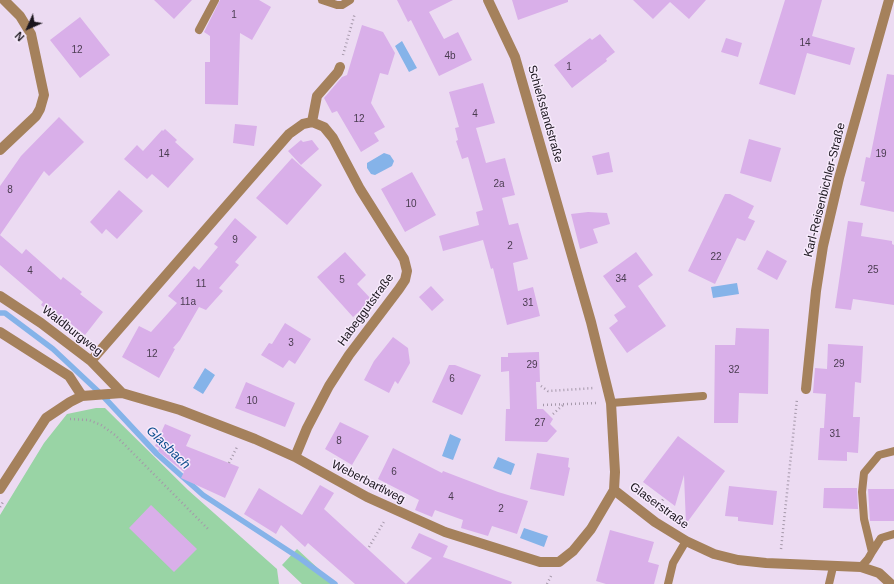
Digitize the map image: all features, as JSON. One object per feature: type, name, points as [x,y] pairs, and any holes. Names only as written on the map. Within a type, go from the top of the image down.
[{"type":"street","points":[[0,150],[36,116],[40,109],[44,95],[31,34],[20,16],[4,0]]},
{"type":"street","name":"Schießstandstraße","points":[[488,0],[515,57],[568,238]]},
{"type":"street","name":"Karl-Reisenbichler-Straße","points":[[807,384],[816,291],[828,222],[889,0]]},
{"type":"street","points":[[91,361],[289,134],[303,124],[312,122],[317,96],[338,72],[340,67]]},
{"type":"street","name":"Habeggutstraße","points":[[295,458],[307,428],[329,386],[349,355],[400,289],[405,280],[407,271],[404,259],[360,189],[333,138],[324,127],[312,122]]},
{"type":"street","name":"Glaserstraße","points":[[568,238],[611,403],[616,477],[614,490],[655,522],[686,541],[725,558],[778,564],[861,568],[879,573],[891,584]]},
{"type":"street","name":"Waldburgweg","points":[[0,296],[41,322],[91,361],[122,393]]},
{"type":"street","points":[[0,332],[69,376],[77,386],[82,396]]},
{"type":"street","name":"Weberbartlweg","points":[[0,490],[46,418],[82,396],[122,393],[180,410],[255,439],[295,458],[368,498],[431,527],[540,562],[559,562],[567,557],[591,529],[614,490]]},
{"type":"lane","points":[[199,30],[215,0]]},
{"type":"lane","points":[[322,0],[337,5],[342,5],[350,0]]},
{"type":"lane","points":[[611,403],[703,396]]},
{"type":"lane","points":[[872,552],[864,519],[862,492],[864,473],[879,455],[894,451]]},
{"type":"lane","points":[[861,568],[882,538],[894,534]]},
{"type":"lane","points":[[668,584],[673,563],[686,541]]},
{"type":"lane","points":[[829,584],[834,567]]},
{"type":"path","points":[[340,67],[356,7]]},
{"type":"path","points":[[778,564],[783,540],[798,394],[799,389],[807,384]]},
{"type":"path","points":[[541,386],[548,391],[596,388]]},
{"type":"path","points":[[543,405],[598,403]]},
{"type":"path","points":[[553,414],[563,404]]},
{"type":"path","points":[[56,411],[73,420],[89,420],[101,425],[115,435],[208,529]]},
{"type":"path","points":[[229,463],[240,441]]},
{"type":"path","points":[[658,507],[664,498]]},
{"type":"path","points":[[368,547],[387,516]]},
{"type":"path","points":[[547,584],[552,574]]},
{"type":"green space","points":[[96,408],[105,408],[188,490],[277,569],[279,584],[0,584],[0,515],[44,443],[67,414]]},
{"type":"green space","points":[[297,549],[335,584],[302,584],[282,565]]},
{"type":"water","points":[[402,41],[417,68],[409,72],[395,46]]},
{"type":"water","points":[[384,153],[390,155],[394,161],[392,166],[375,175],[371,174],[367,168],[367,163]]},
{"type":"water","points":[[737,283],[739,294],[713,298],[711,287]]},
{"type":"water","points":[[205,368],[215,375],[203,394],[193,388]]},
{"type":"water","points":[[450,434],[461,439],[453,460],[442,456]]},
{"type":"water","points":[[498,457],[515,464],[511,475],[493,468]]},
{"type":"water","points":[[524,528],[548,536],[544,547],[520,538]]},
{"type":"building","points":[[154,0],[192,0],[174,19]]},
{"type":"building","points":[[220,0],[259,0],[271,7],[252,40],[240,33],[238,105],[205,104],[205,62],[210,62],[210,36],[204,32]]},
{"type":"building","points":[[397,0],[453,0],[429,12],[444,39],[458,32],[472,60],[439,76],[411,20],[408,22]]},
{"type":"building","points":[[512,0],[568,0],[568,2],[518,20]]},
{"type":"building","points":[[633,0],[706,0],[689,19],[670,2],[653,19]]},
{"type":"building","points":[[785,0],[822,0],[812,36],[855,48],[850,65],[807,53],[795,95],[759,84]]},
{"type":"building","points":[[80,17],[110,55],[80,78],[50,40]]},
{"type":"building","points":[[362,25],[383,32],[395,53],[388,75],[380,73],[371,103],[385,127],[374,133],[379,141],[361,152],[337,111],[332,113],[324,98],[342,77],[347,75]]},
{"type":"building","points":[[600,34],[615,52],[606,59],[607,61],[572,88],[554,65],[590,38],[592,40]]},
{"type":"building","points":[[726,38],[742,43],[738,57],[721,52]]},
{"type":"building","points":[[887,74],[894,75],[894,212],[860,205],[865,182],[861,181],[866,157],[870,158]]},
{"type":"building","points":[[483,83],[495,123],[476,128],[486,163],[505,158],[515,195],[502,198],[509,225],[518,223],[528,259],[513,263],[518,291],[533,287],[540,316],[507,325],[493,268],[491,269],[483,240],[443,251],[439,236],[479,225],[476,212],[483,210],[468,157],[462,159],[456,141],[458,140],[455,128],[459,127],[449,92]]},
{"type":"building","points":[[59,117],[84,142],[49,176],[44,171],[0,235],[0,186],[21,156]]},
{"type":"building","points":[[235,124],[257,126],[254,146],[233,143]]},
{"type":"building","points":[[165,129],[177,140],[175,142],[194,159],[168,188],[152,174],[147,179],[124,159],[137,145],[143,151],[162,130],[163,131]]},
{"type":"building","points":[[749,139],[781,148],[771,182],[740,173]]},
{"type":"building","points":[[301,140],[303,142],[312,140],[319,149],[301,165],[288,151]]},
{"type":"building","points":[[609,152],[613,172],[597,175],[592,156]]},
{"type":"building","points":[[292,158],[322,185],[287,225],[256,198]]},
{"type":"building","points":[[412,172],[436,215],[405,232],[381,189]]},
{"type":"building","points":[[119,190],[143,211],[117,239],[106,229],[102,234],[90,222]]},
{"type":"building","points":[[725,194],[730,194],[754,206],[748,218],[755,221],[745,241],[737,238],[715,284],[688,271]]},
{"type":"building","points":[[588,212],[607,213],[610,224],[593,229],[598,243],[580,249],[571,214]]},
{"type":"building","points":[[235,218],[257,237],[235,262],[239,265],[219,288],[223,291],[206,310],[199,307],[180,340],[173,348],[175,349],[159,378],[122,357],[139,326],[151,332],[177,303],[168,296],[194,266],[199,270],[218,247],[214,244]]},
{"type":"building","points":[[848,221],[863,223],[861,236],[892,241],[892,244],[894,245],[894,305],[853,299],[851,310],[835,308]]},
{"type":"building","points":[[0,235],[22,254],[26,249],[61,280],[63,277],[82,292],[80,294],[103,312],[85,335],[70,323],[68,326],[41,305],[43,302],[0,265]]},
{"type":"building","points":[[767,250],[787,261],[777,280],[757,269]]},
{"type":"building","points":[[345,252],[366,275],[357,284],[372,300],[353,317],[317,277]]},
{"type":"building","points":[[636,252],[653,275],[638,286],[666,326],[627,353],[609,328],[618,321],[614,315],[626,307],[603,276]]},
{"type":"building","points":[[431,286],[444,300],[432,311],[419,297]]},
{"type":"building","points":[[285,323],[311,339],[295,364],[289,360],[283,368],[261,355],[269,343],[272,344]]},
{"type":"building","points":[[736,328],[769,329],[768,394],[739,393],[738,423],[714,423],[715,345],[735,345]]},
{"type":"building","points":[[393,337],[408,348],[410,363],[398,384],[395,381],[389,393],[364,380],[374,361]]},
{"type":"building","points":[[828,344],[863,346],[861,383],[855,382],[853,417],[860,417],[858,453],[847,452],[847,461],[818,460],[820,428],[824,428],[826,394],[813,393],[815,368],[827,369]]},
{"type":"building","points":[[539,352],[540,382],[536,382],[537,409],[543,409],[553,419],[550,424],[557,431],[547,442],[505,441],[506,409],[510,409],[509,371],[501,372],[501,357],[508,357],[508,353]]},
{"type":"building","points":[[449,365],[455,365],[481,375],[462,415],[432,402]]},
{"type":"building","points":[[246,382],[295,403],[285,427],[235,408]]},
{"type":"building","points":[[340,422],[369,436],[352,465],[325,449]]},
{"type":"building","points":[[165,424],[191,435],[186,446],[239,467],[225,498],[181,478],[184,472],[158,451],[159,448],[155,446]]},
{"type":"building","points":[[678,436],[725,471],[686,524],[684,475],[675,506],[643,482]]},
{"type":"building","points":[[393,448],[442,473],[443,471],[498,492],[528,501],[517,534],[492,526],[488,536],[461,528],[463,520],[435,510],[432,517],[415,510],[419,500],[378,479]]},
{"type":"building","points":[[537,453],[569,458],[568,467],[570,468],[564,496],[530,489]]},
{"type":"building","points":[[320,485],[334,493],[324,509],[406,584],[355,584],[308,543],[305,547],[281,525],[276,534],[244,514],[259,488],[302,515]]},
{"type":"building","points":[[729,486],[777,491],[773,525],[738,521],[738,517],[725,516]]},
{"type":"building","points":[[824,488],[857,488],[858,509],[823,508]]},
{"type":"building","points":[[868,489],[894,489],[894,521],[870,521]]},
{"type":"building","points":[[151,505],[197,549],[174,572],[129,528]]},
{"type":"building","points":[[610,530],[654,542],[648,562],[659,565],[654,584],[606,584],[596,581]]},
{"type":"building","points":[[419,533],[448,546],[443,557],[512,582],[511,584],[406,584],[432,558],[411,548]]},
{"type":"waterway","name":"Glasbach","points":[[0,313],[5,313],[53,349],[101,394],[157,454],[203,495],[301,559],[335,584]]}]
